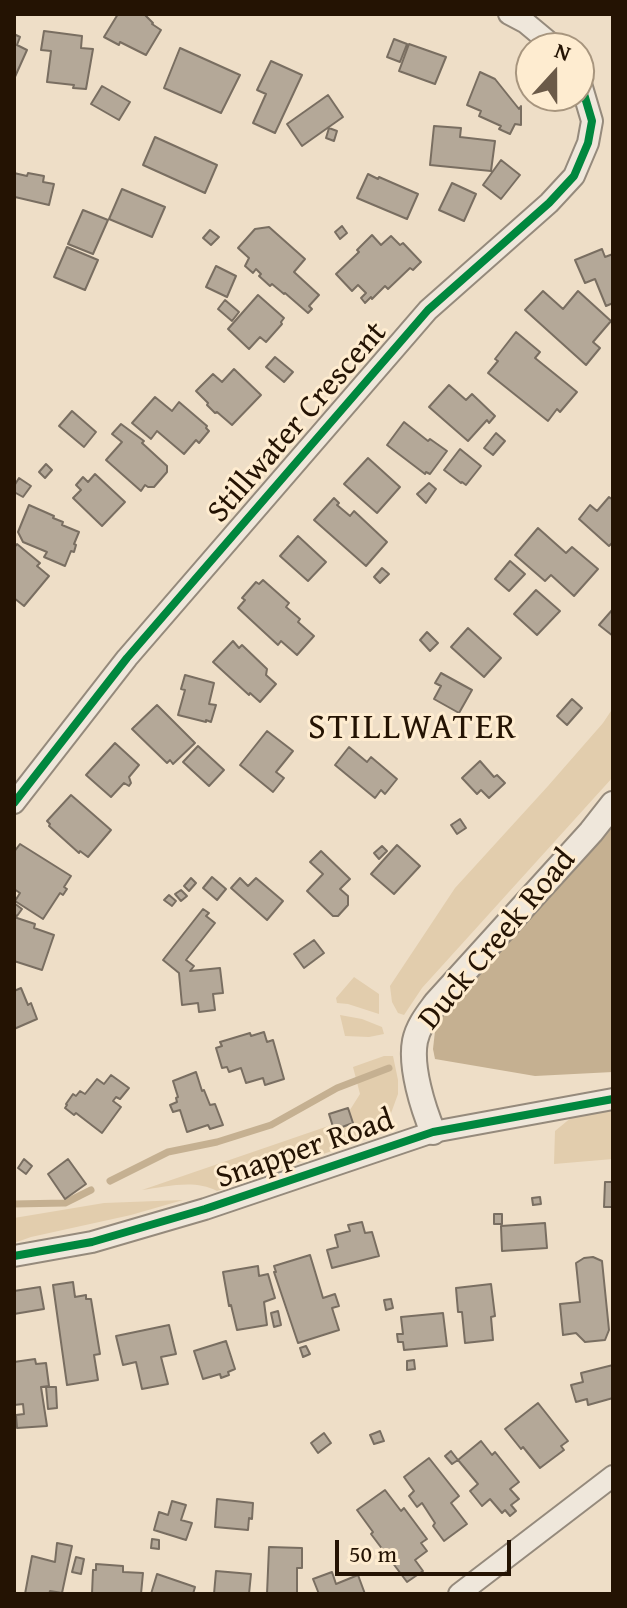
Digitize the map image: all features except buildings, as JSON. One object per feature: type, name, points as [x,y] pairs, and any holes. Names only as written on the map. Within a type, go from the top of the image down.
[{"type":"street","points":[[509,14],[537,32]]},
{"type":"street","name":"Stillwater Crescent","points":[[14,803],[127,658],[428,310],[549,203],[574,176],[588,143],[592,121],[589,112]]},
{"type":"street","name":"Duck Creek Road","points":[[433,1132],[420,1092],[416,1065],[415,1039],[420,1027],[436,1003],[613,804]]},
{"type":"street","name":"Snapper Road","points":[[14,1256],[92,1242],[205,1209],[433,1132],[613,1099]]},
{"type":"street","points":[[459,1594],[613,1476]]},
{"type":"shaded area","points":[[613,708],[613,777],[422,988],[404,1015],[398,1013],[392,1002],[390,986],[455,888],[548,786]]},
{"type":"shaded area","points":[[613,815],[613,1072],[535,1076],[435,1059],[436,1022],[461,988]]},
{"type":"shaded area","points":[[354,977],[379,994],[379,1014],[337,1003],[336,998]]},
{"type":"shaded area","points":[[340,1015],[382,1027],[384,1034],[345,1036]]},
{"type":"shaded area","points":[[393,1056],[398,1094],[390,1116],[369,1138],[217,1191],[199,1185],[142,1190],[343,1121],[360,1094],[353,1067]]},
{"type":"shaded area","points":[[613,1110],[613,1159],[554,1164],[555,1131],[572,1117]]},
{"type":"shaded area","points":[[183,1200],[14,1243],[14,1218],[104,1203]]},
{"type":"waterway","points":[[110,1181],[168,1152],[217,1142],[271,1125],[337,1088],[389,1068]]},
{"type":"waterway","points":[[14,1204],[65,1203],[91,1190]]},
{"type":"cycle path","points":[[14,803],[127,658],[428,310],[549,203],[574,176],[588,143],[592,121],[589,112]]},
{"type":"cycle path","points":[[14,1256],[92,1242],[205,1209],[433,1132],[613,1099]]},
{"type":"district","name":"STILLWATER","points":[[413,729]]}]
